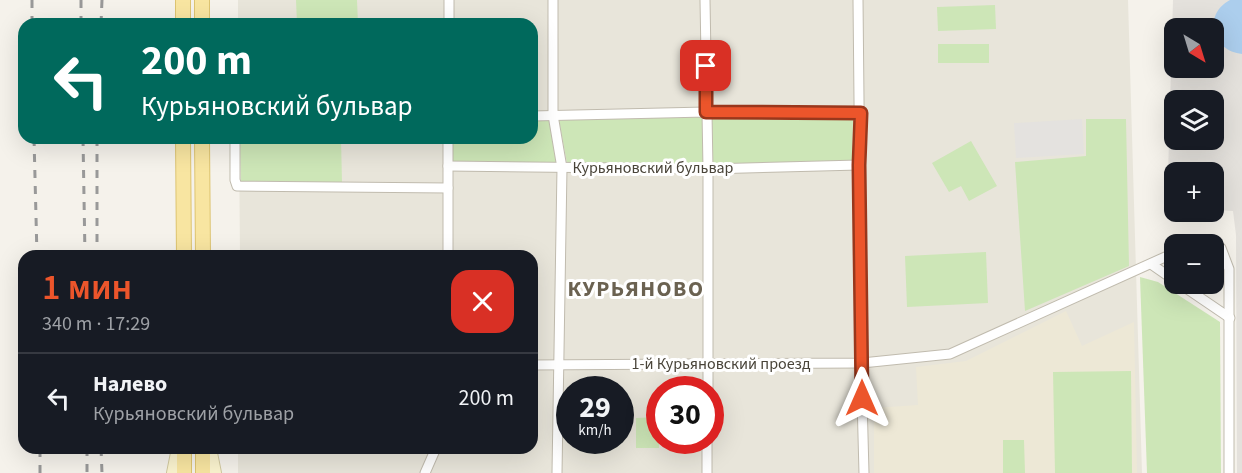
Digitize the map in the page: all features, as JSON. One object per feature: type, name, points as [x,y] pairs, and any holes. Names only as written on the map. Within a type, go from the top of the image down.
[{"type":"main road","points":[[181,0],[183,18]]},
{"type":"main road","points":[[202,18],[203,0]]},
{"type":"main road","points":[[183,144],[184,250]]},
{"type":"main road","points":[[202,144],[203,250]]},
{"type":"main road","points":[[184,454],[184,473]]},
{"type":"main road","points":[[203,454],[203,473]]},
{"type":"street","points":[[449,0],[449,18]]},
{"type":"street","points":[[553,0],[553,116],[562,168],[557,473]]},
{"type":"street","points":[[705,0],[709,376]]},
{"type":"street","points":[[858,0],[864,473]]},
{"type":"street","points":[[538,116],[706,112],[861,113]]},
{"type":"street","points":[[235,144],[237,186],[448,188]]},
{"type":"street","points":[[448,144],[448,250]]},
{"type":"street","name":"Курьяновский бульвар","points":[[448,166],[708,169],[859,165]]},
{"type":"street","points":[[1224,256],[1229,269],[1229,473]]},
{"type":"street","name":"1-й Курьяновский проезд","points":[[538,365],[862,363],[950,354],[1164,258]]},
{"type":"street","points":[[1151,264],[1164,273]]},
{"type":"street","points":[[1195,294],[1230,318]]},
{"type":"street","points":[[173,473],[177,454]]},
{"type":"street","points":[[211,454],[215,473]]},
{"type":"street","points":[[425,473],[433,454]]},
{"type":"street","points":[[706,473],[707,454]]},
{"type":"shaded area","points":[[238,0],[1128,0],[1142,473],[238,473],[238,454],[538,454],[538,250],[240,250],[239,144],[538,144],[538,18],[238,18]]},
{"type":"shaded area","points":[[1173,0],[1242,0],[1242,473],[1237,473],[1236,235],[1233,211],[1224,211],[1224,162],[1168,162],[1169,150],[1224,150],[1224,90],[1170,90],[1171,78],[1224,78],[1224,18],[1172,18]]},
{"type":"shaded area","points":[[1082,119],[1084,154],[1016,158],[1014,123]]},
{"type":"shaded area","points":[[1066,311],[1082,346],[1134,322],[1137,473],[874,473],[874,408],[918,405],[916,367],[966,361]]},
{"type":"green space","points":[[296,0],[357,0],[358,18],[297,18]]},
{"type":"green space","points":[[995,5],[996,29],[938,31],[937,7]]},
{"type":"green space","points":[[938,44],[989,44],[989,63],[938,63]]},
{"type":"green space","points":[[702,117],[704,165],[567,163],[559,120]]},
{"type":"green space","points":[[853,117],[852,162],[713,165],[712,118]]},
{"type":"green space","points":[[1086,119],[1126,119],[1129,266],[1025,311],[1015,162],[1086,156]]},
{"type":"green space","points":[[538,121],[549,121],[557,163],[451,161],[451,144],[538,144]]},
{"type":"green space","points":[[971,141],[997,186],[969,201],[961,186],[949,192],[932,163]]},
{"type":"green space","points":[[240,144],[341,144],[342,183],[241,185]]},
{"type":"green space","points":[[986,252],[988,303],[907,307],[905,256]]},
{"type":"green space","points":[[1140,277],[1158,282],[1164,286],[1164,294],[1177,294],[1220,322],[1221,473],[1147,473]]},
{"type":"green space","points":[[1131,371],[1132,473],[1055,473],[1053,372]]},
{"type":"green space","points":[[636,418],[646,418],[646,448],[636,448]]},
{"type":"green space","points":[[1003,440],[1024,440],[1025,473],[1003,473]]},
{"type":"water","points":[[1230,0],[1242,0],[1242,54],[1224,46],[1224,18],[1215,18],[1221,7]]},
{"type":"railway","points":[[32,0],[32,18]]},
{"type":"railway","points":[[81,0],[81,18]]},
{"type":"railway","points":[[101,18],[102,0]]},
{"type":"railway","points":[[34,144],[37,250]]},
{"type":"railway","points":[[83,144],[85,250]]},
{"type":"railway","points":[[97,144],[97,250]]},
{"type":"railway","points":[[40,454],[40,473]]},
{"type":"railway","points":[[87,454],[87,473]]},
{"type":"railway","points":[[101,454],[102,473]]},
{"type":"district","name":"КУРЬЯНОВО","points":[[636,289]]},
{"type":"route","points":[[706,66],[706,112],[861,113],[859,165],[862,398]]}]
